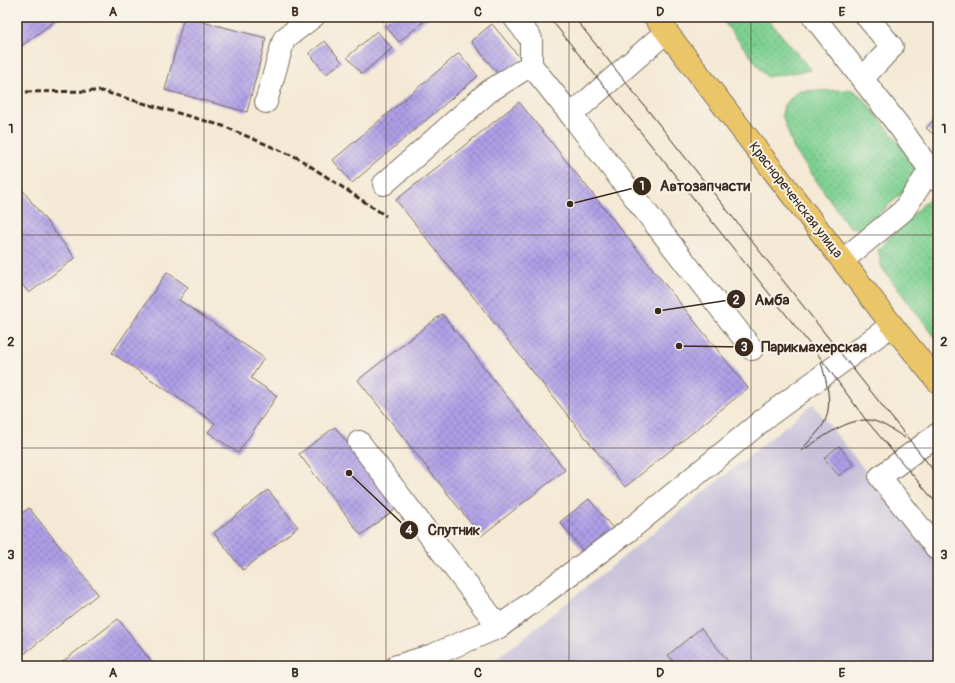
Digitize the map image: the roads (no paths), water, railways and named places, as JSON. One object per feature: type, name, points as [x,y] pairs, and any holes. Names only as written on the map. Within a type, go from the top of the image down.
[{"type":"main road","name":"Краснореченская улица","points":[[660,25],[892,325],[938,382]]},
{"type":"street","points":[[266,102],[284,39],[313,17]]},
{"type":"street","points":[[514,17],[531,39],[531,64],[752,349]]},
{"type":"street","points":[[814,17],[934,176],[903,211],[843,260]]},
{"type":"street","points":[[862,79],[892,47],[867,17]]},
{"type":"street","points":[[571,115],[660,25]]},
{"type":"street","points":[[384,184],[488,92],[531,64]]},
{"type":"street","points":[[396,666],[433,655],[499,627],[628,531],[769,415],[892,325]]},
{"type":"street","points":[[938,434],[880,477],[938,550]]},
{"type":"street","points":[[359,442],[499,627]]},
{"type":"tram line","points":[[549,17],[819,356],[866,420],[938,505]]},
{"type":"tram line","points":[[574,17],[938,476]]},
{"type":"tram line","points":[[805,446],[821,428],[827,414],[829,399],[821,362]]},
{"type":"tram line","points":[[801,451],[840,427],[856,421],[875,421],[905,438]]},
{"type":"railway","points":[[17,92],[101,91],[223,126],[298,158],[386,216]]},
{"type":"place","name":"Автозапчасти","points":[[570,204]]},
{"type":"place","name":"Амба","points":[[658,311]]},
{"type":"place","name":"Парикмахерская","points":[[679,346]]},
{"type":"place","name":"Спутник","points":[[349,473]]}]
